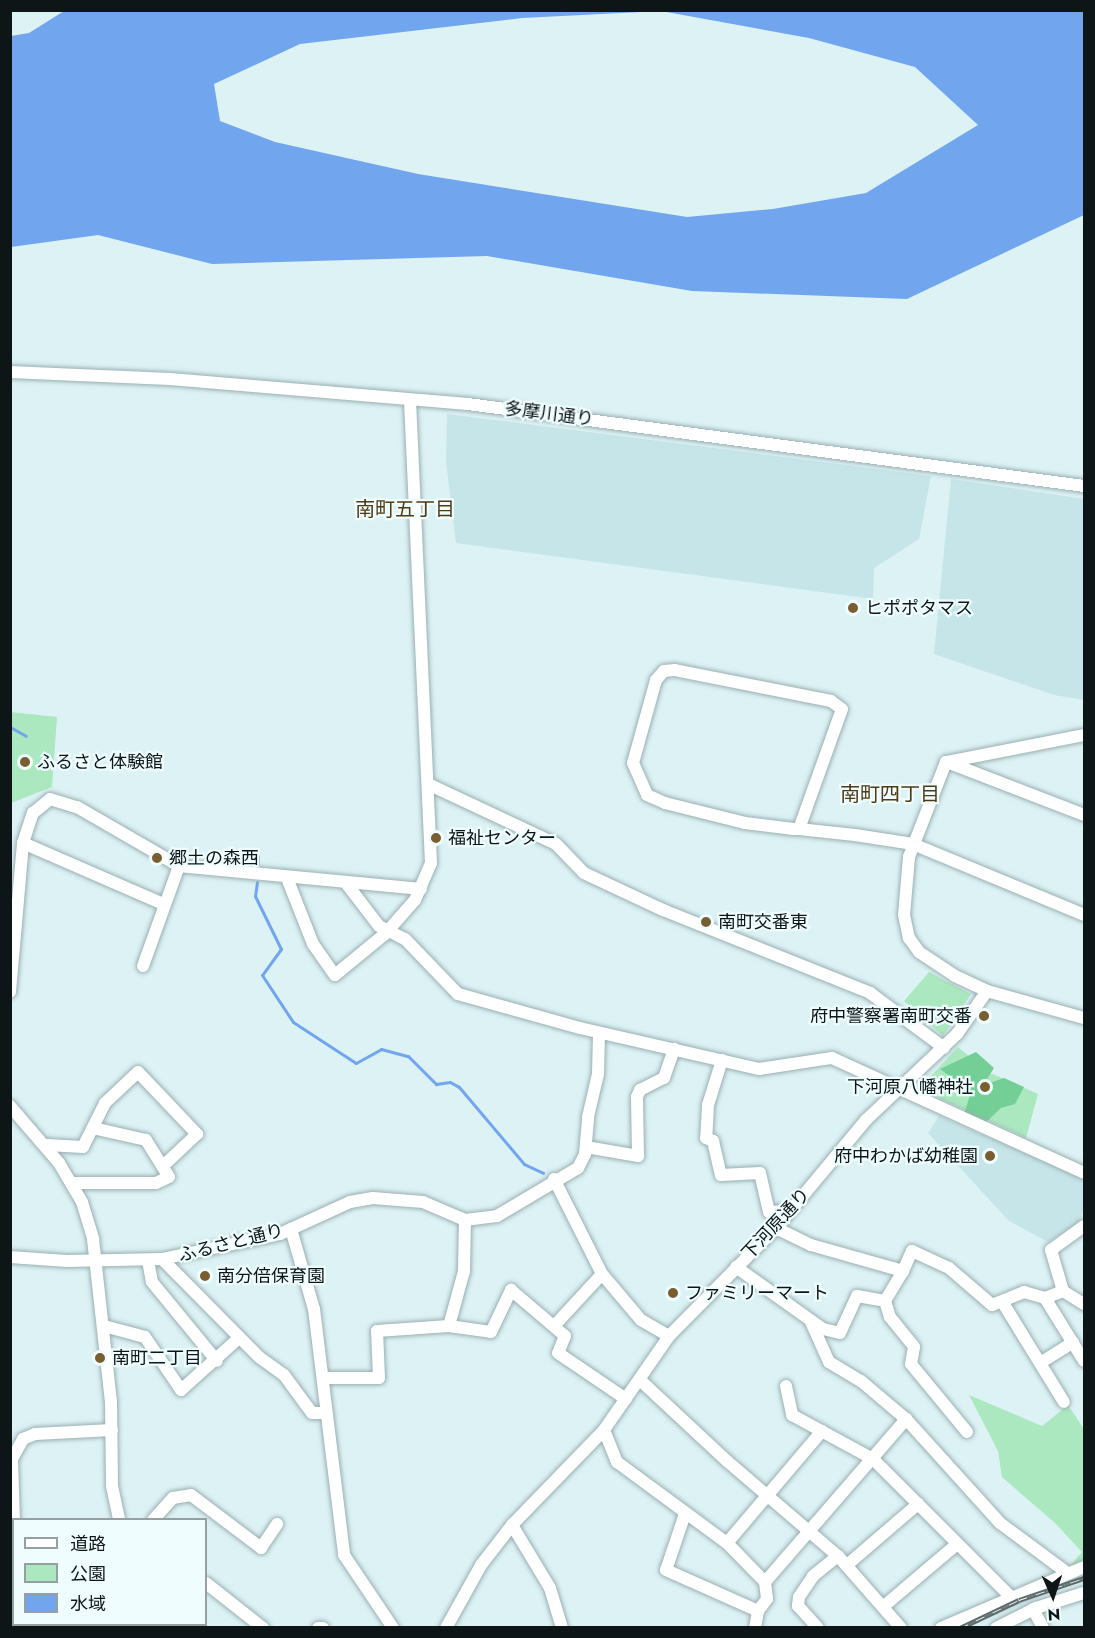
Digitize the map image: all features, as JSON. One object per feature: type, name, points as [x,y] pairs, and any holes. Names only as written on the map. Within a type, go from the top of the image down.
[{"type":"street","name":"多摩川通り","points":[[10,372],[170,379],[410,400],[672,429],[1084,486]]},
{"type":"street","points":[[287,878],[313,944],[335,975],[388,929],[421,890],[431,862],[410,400]]},
{"type":"street","points":[[799,830],[842,709],[831,701],[675,670],[664,671],[656,680],[633,763],[647,795],[665,803],[746,823],[799,830],[913,844],[1084,915]]},
{"type":"street","points":[[946,762],[1084,735]]},
{"type":"street","points":[[946,762],[1084,815]]},
{"type":"street","points":[[946,762],[913,844],[904,915],[913,945],[935,965],[987,991],[1084,1018]]},
{"type":"street","points":[[428,784],[556,844],[584,873],[663,910],[870,993],[944,1048]]},
{"type":"street","points":[[11,984],[23,843],[38,806],[59,799],[179,866],[421,890]]},
{"type":"street","points":[[23,843],[163,904]]},
{"type":"street","points":[[142,966],[163,904],[179,866]]},
{"type":"street","points":[[346,883],[362,908],[388,929],[405,939],[458,994],[599,1033],[769,1069],[824,1056],[900,1088],[1084,1173]]},
{"type":"street","name":"下河原通り","points":[[446,1628],[481,1565],[512,1525],[604,1430],[669,1336],[776,1228],[866,1120],[944,1048],[987,991]]},
{"type":"street","points":[[449,1326],[464,1271],[465,1220],[497,1216],[554,1179],[578,1168],[586,1147],[588,1117],[598,1074],[599,1033]]},
{"type":"street","points":[[586,1147],[638,1156],[637,1097],[640,1090],[664,1078],[674,1049]]},
{"type":"street","points":[[722,1060],[708,1105],[706,1138],[713,1141],[721,1175],[760,1173],[770,1212],[790,1211]]},
{"type":"street","points":[[47,1145],[83,1148],[105,1103],[138,1072],[197,1134],[164,1165]]},
{"type":"street","points":[[10,1106],[47,1145],[82,1202],[98,1261],[112,1431],[112,1486],[119,1518]]},
{"type":"street","points":[[71,1183],[156,1183],[169,1177],[164,1165],[146,1140],[93,1128]]},
{"type":"street","points":[[554,1179],[602,1274],[641,1320],[669,1336]]},
{"type":"street","name":"ふるさと通り","points":[[10,1257],[98,1261],[162,1259],[210,1251],[291,1229],[350,1202],[373,1198],[423,1202],[465,1220]]},
{"type":"street","points":[[1084,1226],[1051,1250],[1063,1291],[1084,1304]]},
{"type":"street","points":[[776,1228],[811,1245],[903,1271]]},
{"type":"street","points":[[291,1229],[314,1309],[344,1555],[393,1628]]},
{"type":"street","points":[[968,1432],[911,1364],[914,1347],[890,1317],[885,1301],[912,1251],[949,1268],[992,1305],[1003,1303],[1024,1292],[1045,1298],[1063,1291]]},
{"type":"street","points":[[162,1259],[239,1338],[284,1376],[312,1413],[326,1413]]},
{"type":"street","points":[[148,1260],[152,1282],[216,1361]]},
{"type":"street","points":[[736,1267],[811,1322],[840,1333],[857,1296],[885,1301]]},
{"type":"street","points":[[555,1325],[602,1274]]},
{"type":"street","points":[[323,1378],[379,1378],[377,1331],[449,1326],[491,1332],[511,1290],[555,1325],[565,1336],[558,1353],[626,1399]]},
{"type":"street","points":[[1045,1298],[1084,1361]]},
{"type":"street","points":[[1003,1303],[1064,1402]]},
{"type":"street","points":[[811,1322],[829,1362],[861,1381],[906,1419],[1000,1523],[1066,1572]]},
{"type":"street","points":[[104,1326],[145,1337],[181,1390],[239,1338]]},
{"type":"street","points":[[1040,1363],[1073,1342]]},
{"type":"street","points":[[640,1380],[727,1461],[769,1494],[838,1556],[901,1628]]},
{"type":"street","points":[[786,1386],[792,1414],[873,1459],[1010,1596]]},
{"type":"street","points":[[765,1582],[906,1419]]},
{"type":"street","points":[[604,1430],[617,1462],[727,1543],[765,1582],[767,1599],[758,1611],[755,1628]]},
{"type":"street","points":[[14,1518],[12,1459],[23,1439],[35,1434],[112,1431]]},
{"type":"street","points":[[727,1543],[822,1431]]},
{"type":"street","points":[[155,1518],[173,1498],[191,1495],[261,1548],[278,1524]]},
{"type":"street","points":[[847,1565],[918,1504]]},
{"type":"street","points":[[685,1514],[666,1570],[758,1611]]},
{"type":"street","points":[[512,1525],[550,1588],[562,1628]]},
{"type":"street","points":[[884,1606],[957,1544]]},
{"type":"street","points":[[818,1628],[798,1606],[799,1597],[813,1576],[838,1556]]},
{"type":"street","points":[[941,1628],[1066,1572],[1084,1567]]},
{"type":"street","points":[[207,1584],[263,1628]]},
{"type":"street","points":[[996,1628],[1033,1609],[1084,1593]]},
{"type":"street","points":[[1033,1609],[1043,1628]]},
{"type":"street","points":[[318,1628],[323,1628]]},
{"type":"shaded area","points":[[447,414],[931,476],[919,539],[874,568],[873,599],[456,543],[446,462]]},
{"type":"shaded area","points":[[951,479],[1084,499],[1084,700],[1054,695],[934,654]]},
{"type":"shaded area","name":"府中わかば幼稚園","points":[[939,1116],[1084,1179],[1084,1208],[1079,1222],[1048,1242],[1009,1221],[928,1133]]},
{"type":"green space","points":[[11,712],[57,717],[52,787],[11,803]]},
{"type":"green space","points":[[929,972],[971,994],[943,1036],[904,1001]]},
{"type":"green space","points":[[958,1047],[986,1071],[1038,1094],[1026,1138],[919,1089]]},
{"type":"green space","points":[[976,1052],[994,1068],[987,1079],[990,1083],[1004,1078],[1024,1087],[1015,1104],[1001,1108],[984,1124],[963,1117],[971,1092],[940,1069]]},
{"type":"green space","points":[[969,1395],[1042,1426],[1068,1405],[1084,1429],[1084,1563],[1071,1565],[1082,1552],[1055,1523],[1002,1477],[998,1451]]},
{"type":"water","points":[[64,11],[661,11],[1084,11],[1084,215],[907,299],[692,291],[487,256],[212,264],[98,235],[11,247],[11,36],[29,33]],"holes":[[[661,11],[809,38],[915,67],[978,125],[866,193],[773,209],[687,217],[418,174],[275,142],[220,121],[214,84],[300,44],[522,18]]]},
{"type":"waterway","points":[[10,727],[26,736]]},
{"type":"waterway","points":[[258,856],[258,868]]},
{"type":"waterway","points":[[257,882],[255,896],[281,949],[262,975],[293,1022],[356,1063],[381,1049],[408,1056],[436,1084],[450,1082],[459,1087],[524,1164],[543,1173]]},
{"type":"railway","points":[[960,1628],[1019,1600],[1084,1578]]},
{"type":"place","name":"ヒポポタマス","points":[[853,608]]},
{"type":"place","name":"ふるさと体験館","points":[[25,762]]},
{"type":"place","name":"福祉センター","points":[[436,838]]},
{"type":"place","name":"郷土の森西","points":[[157,858]]},
{"type":"place","name":"南町交番東","points":[[706,922]]},
{"type":"place","name":"府中警察署南町交番","points":[[984,1016]]},
{"type":"place","name":"下河原八幡神社","points":[[985,1087]]},
{"type":"place","name":"府中わかば幼稚園","points":[[990,1156]]},
{"type":"place","name":"南分倍保育園","points":[[205,1276]]},
{"type":"place","name":"ファミリーマート","points":[[673,1293]]},
{"type":"place","name":"南町二丁目","points":[[100,1358]]},
{"type":"district","name":"南町五丁目","points":[[405,509]]},
{"type":"district","name":"南町四丁目","points":[[890,794]]}]
